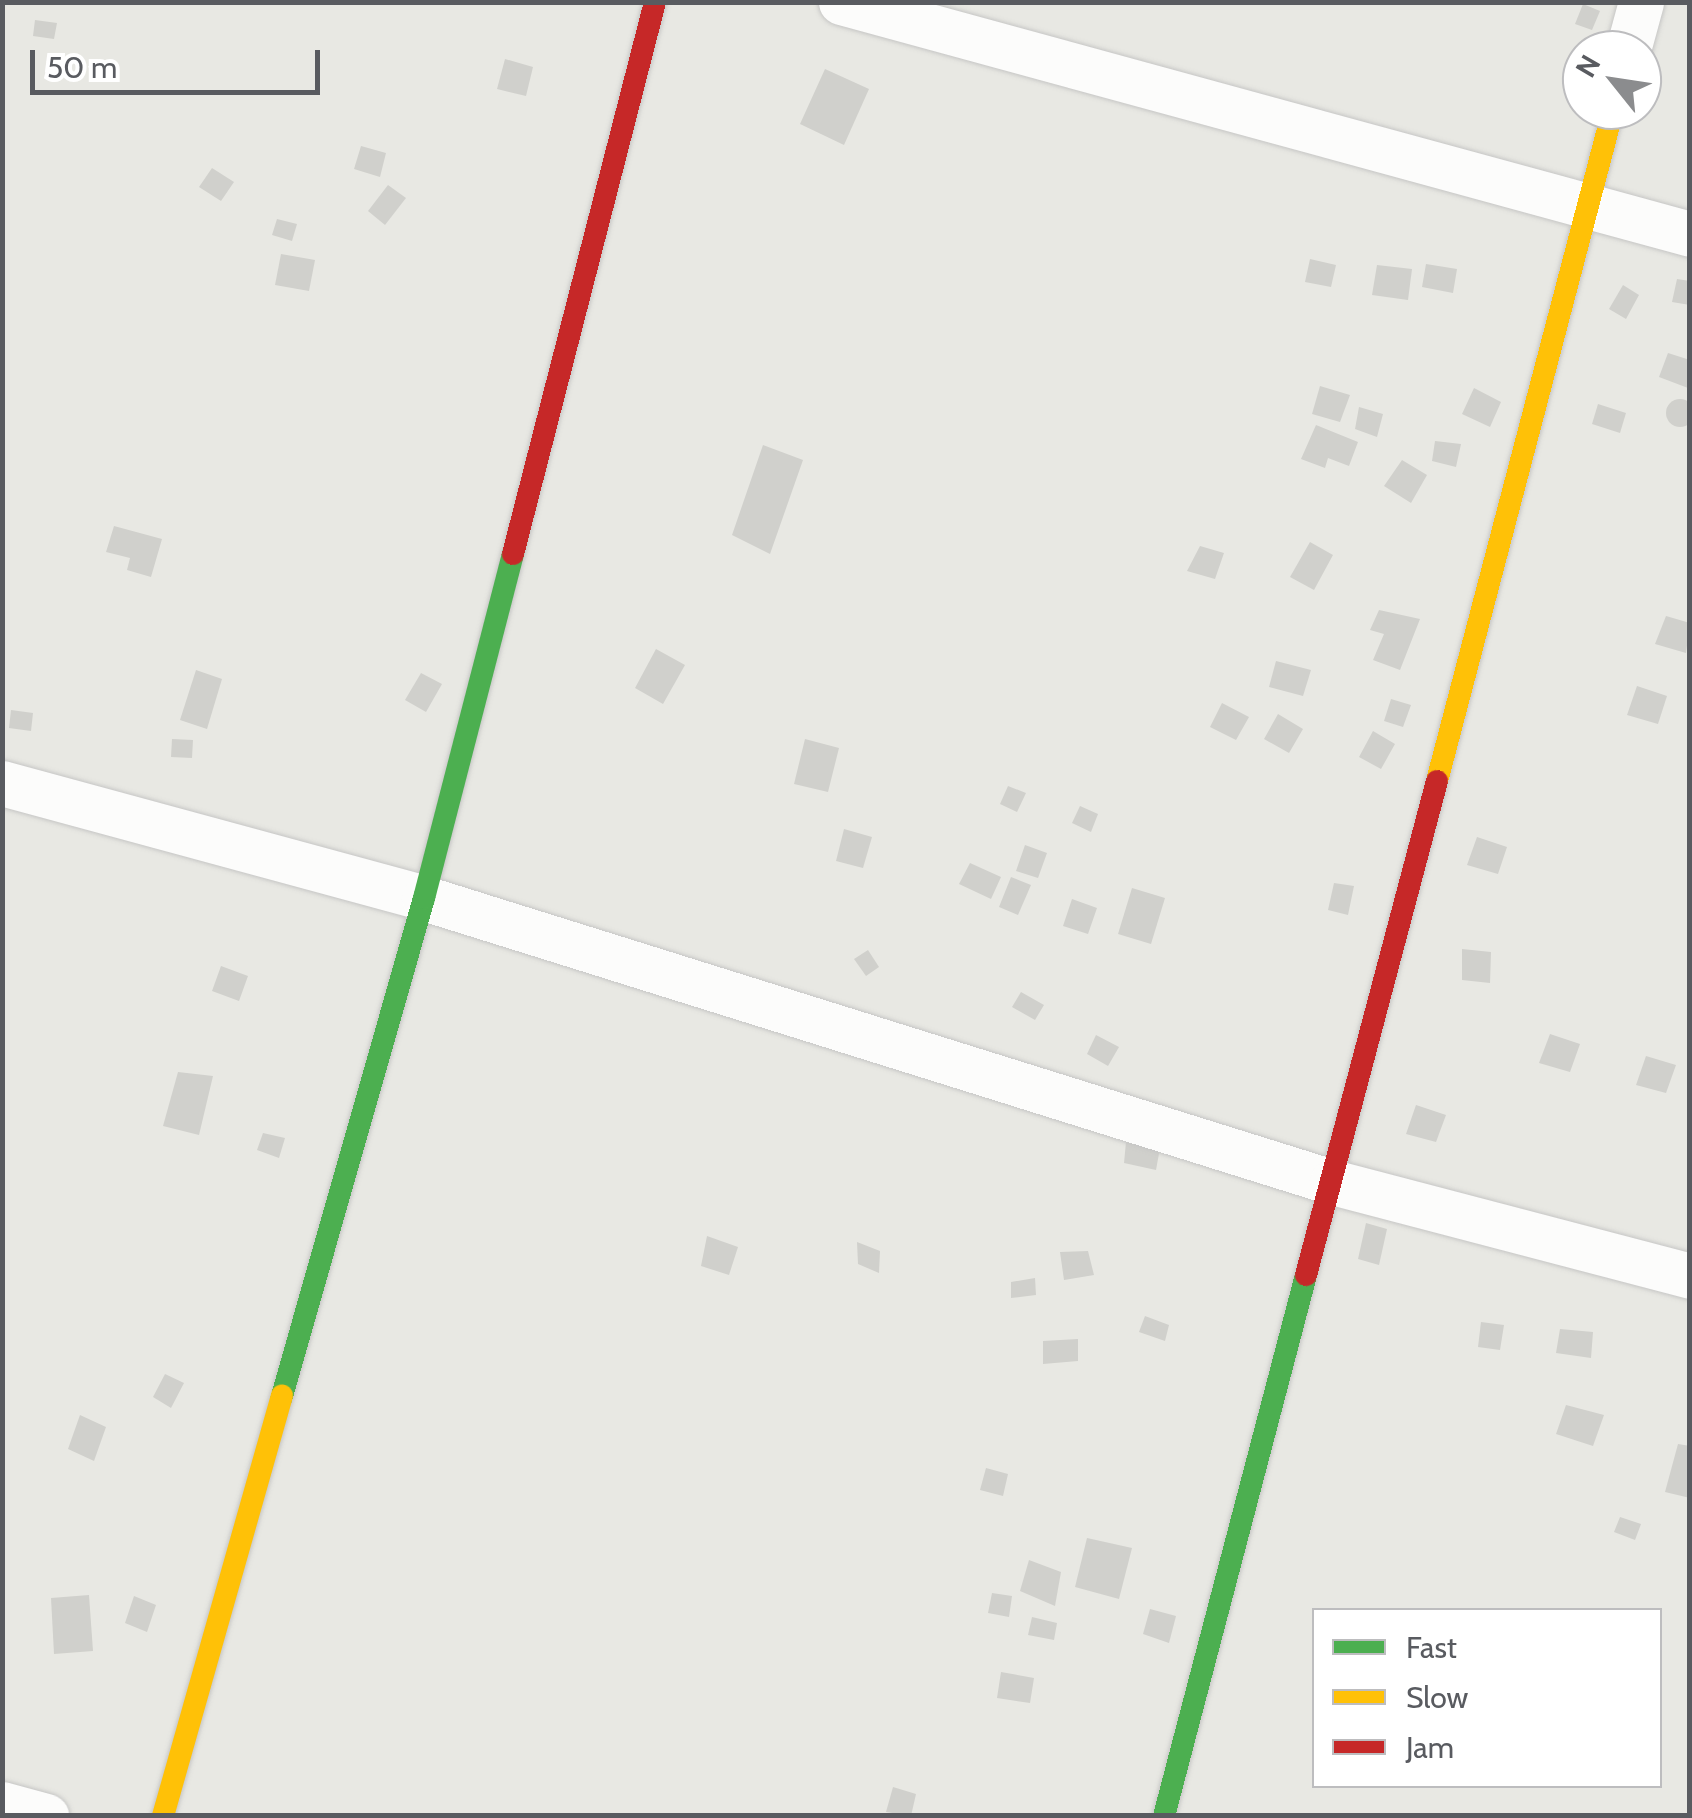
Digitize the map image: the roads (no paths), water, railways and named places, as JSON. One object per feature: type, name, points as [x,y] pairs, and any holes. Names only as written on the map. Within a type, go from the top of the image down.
[{"type":"street","points":[[162,1816],[424,898],[655,2]]},
{"type":"street","points":[[841,2],[1690,234]]},
{"type":"street","points":[[1633,30],[1641,2]]},
{"type":"street","points":[[1164,1816],[1607,130]]},
{"type":"street","points":[[2,784],[424,898],[1332,1182],[1690,1276]]},
{"type":"street","points":[[2,1804],[46,1816]]}]
